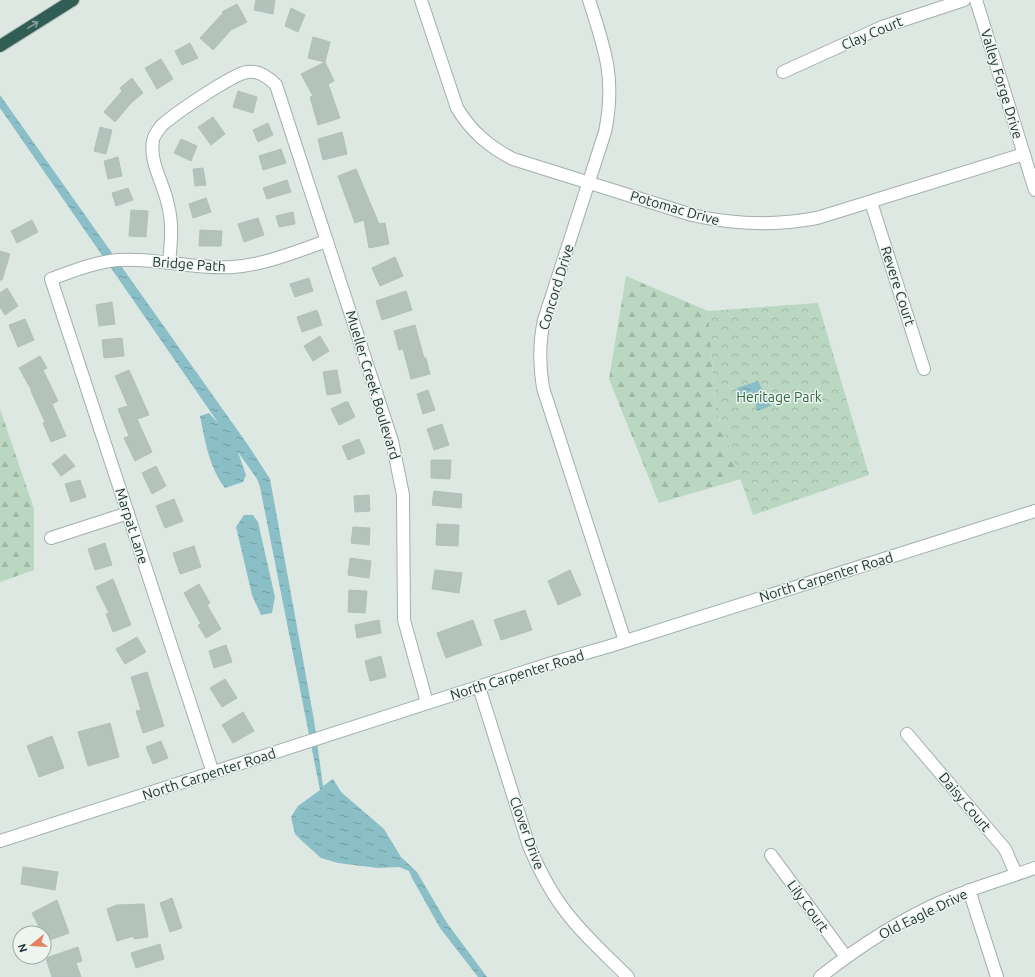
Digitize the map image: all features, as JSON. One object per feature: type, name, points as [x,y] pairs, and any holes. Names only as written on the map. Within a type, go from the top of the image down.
[{"type":"highway","points":[[0,46],[73,0]]},
{"type":"street","name":"Potomac Drive","points":[[421,0],[450,92],[457,108],[476,134],[487,144],[513,158],[692,215],[717,221],[743,224],[770,225],[798,222],[871,202],[1024,154]]},
{"type":"street","name":"Concord Drive","points":[[589,0],[607,57],[610,96],[605,132],[544,320],[539,352],[543,388],[625,641]]},
{"type":"street","name":"Clay Court","points":[[783,72],[882,27],[964,0]]},
{"type":"street","name":"Valley Forge Drive","points":[[976,0],[1035,190]]},
{"type":"street","name":"Mueller Creek Boulevard","points":[[169,263],[171,220],[168,204],[152,154],[153,139],[161,126],[233,76],[248,72],[259,73],[269,78],[276,85],[392,441],[398,465],[404,520],[404,620],[427,703]]},
{"type":"street","name":"Revere Court","points":[[871,202],[924,369]]},
{"type":"street","name":"Bridge Path","points":[[51,279],[82,267],[119,260],[218,268],[234,267],[264,261],[327,241]]},
{"type":"street","name":"Marpat Lane","points":[[51,279],[213,773]]},
{"type":"street","name":"North Carpenter Road","points":[[0,841],[427,703],[1035,511]]},
{"type":"street","points":[[51,538],[128,513]]},
{"type":"street","name":"Clover Drive","points":[[480,687],[529,846],[539,869],[551,891],[567,913],[628,977]]},
{"type":"street","name":"Daisy Court","points":[[907,734],[1005,849],[1016,874]]},
{"type":"street","name":"Lily Court","points":[[771,855],[846,957]]},
{"type":"street","name":"Old Eagle Drive","points":[[820,977],[846,957],[909,917],[969,890],[1035,868]]},
{"type":"street","points":[[969,890],[997,977]]},
{"type":"green space","points":[[626,276],[708,311],[716,410],[741,479],[659,503],[609,379]]},
{"type":"green space","name":"Heritage Park","points":[[818,303],[869,475],[753,515],[716,410],[708,311]]},
{"type":"green space","points":[[0,409],[34,509],[34,570],[0,582]]},
{"type":"water","points":[[0,95],[248,445],[270,479],[314,720],[323,786],[333,779],[341,792],[384,829],[401,857],[417,872],[447,923],[487,977],[478,977],[440,928],[409,871],[399,867],[378,868],[338,863],[321,858],[295,834],[291,817],[298,806],[320,790],[260,487],[257,479],[238,452],[246,475],[243,482],[225,488],[211,463],[200,416],[209,413],[219,424],[0,108]]},
{"type":"water","points":[[758,381],[771,406],[757,411],[753,392],[740,396],[737,388]]},
{"type":"water","points":[[244,515],[253,515],[258,522],[275,597],[272,613],[261,615],[252,595],[236,527]]},
{"type":"building","points":[[256,0],[275,0],[273,14],[254,10]]},
{"type":"building","points":[[237,4],[247,22],[231,30],[213,50],[200,38],[223,13],[222,12]]},
{"type":"building","points":[[291,8],[305,15],[298,32],[285,26]]},
{"type":"building","points":[[313,37],[330,42],[325,62],[308,58]]},
{"type":"building","points":[[190,43],[198,58],[182,65],[175,51]]},
{"type":"building","points":[[161,59],[173,79],[157,89],[145,68]]},
{"type":"building","points":[[325,62],[334,81],[328,84],[340,118],[318,125],[310,97],[313,96],[301,74]]},
{"type":"building","points":[[132,78],[143,93],[131,103],[115,122],[104,112],[122,91],[120,88]]},
{"type":"building","points":[[238,91],[257,97],[253,113],[233,107]]},
{"type":"building","points":[[213,117],[225,134],[211,145],[198,127]]},
{"type":"building","points":[[268,123],[273,135],[258,142],[253,130]]},
{"type":"building","points":[[100,127],[112,130],[106,154],[94,151]]},
{"type":"building","points":[[342,132],[347,154],[323,160],[318,139]]},
{"type":"building","points":[[181,139],[197,146],[191,161],[174,153]]},
{"type":"building","points":[[281,149],[286,163],[263,170],[259,156]]},
{"type":"building","points":[[118,157],[122,176],[108,179],[104,161]]},
{"type":"building","points":[[203,168],[206,185],[195,186],[193,169]]},
{"type":"building","points":[[356,169],[379,224],[385,223],[389,244],[369,248],[364,220],[355,223],[338,176]]},
{"type":"building","points":[[287,180],[291,192],[267,199],[263,188]]},
{"type":"building","points":[[128,188],[133,200],[116,206],[112,193]]},
{"type":"building","points":[[206,198],[211,212],[193,218],[189,204]]},
{"type":"building","points":[[131,210],[148,211],[146,237],[129,236]]},
{"type":"building","points":[[293,212],[295,224],[279,227],[276,216]]},
{"type":"building","points":[[258,218],[264,235],[244,242],[238,224]]},
{"type":"building","points":[[32,220],[38,232],[17,243],[11,231]]},
{"type":"building","points":[[200,230],[222,231],[221,246],[199,246]]},
{"type":"building","points":[[0,251],[10,254],[2,280],[0,280]]},
{"type":"building","points":[[395,257],[403,276],[380,286],[372,268]]},
{"type":"building","points":[[309,278],[313,291],[295,297],[290,284]]},
{"type":"building","points":[[7,288],[18,306],[5,315],[0,307],[0,293]]},
{"type":"building","points":[[406,291],[412,310],[382,320],[376,301]]},
{"type":"building","points":[[112,302],[115,324],[99,326],[96,305]]},
{"type":"building","points":[[317,310],[322,325],[302,332],[297,317]]},
{"type":"building","points":[[25,319],[34,340],[18,347],[9,325]]},
{"type":"building","points":[[415,325],[430,374],[411,379],[403,349],[399,350],[394,331]]},
{"type":"building","points":[[320,336],[329,351],[313,361],[304,346]]},
{"type":"building","points":[[122,338],[124,356],[104,358],[102,340]]},
{"type":"building","points":[[40,356],[47,368],[43,370],[58,401],[52,404],[66,436],[51,442],[43,423],[45,422],[32,391],[19,368]]},
{"type":"building","points":[[129,370],[149,415],[137,419],[152,452],[135,461],[124,438],[129,436],[118,409],[128,406],[115,376]]},
{"type":"building","points":[[337,370],[341,393],[327,395],[323,372]]},
{"type":"building","points":[[428,390],[435,410],[423,414],[417,394]]},
{"type":"building","points":[[348,402],[355,417],[339,425],[331,409]]},
{"type":"building","points":[[442,424],[449,445],[434,450],[427,429]]},
{"type":"building","points":[[359,439],[365,453],[348,460],[342,446]]},
{"type":"building","points":[[65,454],[75,466],[61,476],[52,464]]},
{"type":"building","points":[[431,460],[451,460],[450,479],[431,478]]},
{"type":"building","points":[[156,466],[166,486],[152,494],[142,473]]},
{"type":"building","points":[[80,480],[86,497],[71,502],[65,484]]},
{"type":"building","points":[[434,491],[462,494],[461,508],[432,505]]},
{"type":"building","points":[[369,495],[370,511],[355,512],[354,496]]},
{"type":"building","points":[[174,499],[183,521],[165,528],[156,506]]},
{"type":"building","points":[[437,524],[459,525],[458,546],[436,545]]},
{"type":"building","points":[[353,527],[370,528],[369,545],[351,543]]},
{"type":"building","points":[[105,543],[112,565],[95,570],[88,549]]},
{"type":"building","points":[[194,546],[201,567],[180,574],[173,553]]},
{"type":"building","points":[[350,558],[371,561],[369,578],[348,575]]},
{"type":"building","points":[[435,570],[462,573],[459,593],[432,589]]},
{"type":"building","points":[[570,570],[581,595],[558,605],[548,581]]},
{"type":"building","points":[[113,579],[131,625],[113,632],[106,614],[109,613],[96,587]]},
{"type":"building","points":[[199,584],[210,603],[207,605],[221,629],[206,638],[198,625],[201,624],[184,593]]},
{"type":"building","points":[[349,590],[367,591],[365,613],[348,612]]},
{"type":"building","points":[[525,610],[532,630],[501,640],[494,620]]},
{"type":"building","points":[[379,620],[381,633],[357,638],[355,625]]},
{"type":"building","points":[[473,620],[482,645],[446,658],[437,633]]},
{"type":"building","points":[[137,637],[146,652],[125,664],[116,649]]},
{"type":"building","points":[[226,645],[232,662],[214,668],[209,651]]},
{"type":"building","points":[[381,656],[386,677],[370,681],[365,661]]},
{"type":"building","points":[[147,672],[164,726],[143,733],[136,711],[141,710],[131,677]]},
{"type":"building","points":[[225,679],[237,698],[222,707],[210,688]]},
{"type":"building","points":[[243,712],[254,731],[233,743],[222,725]]},
{"type":"building","points":[[110,723],[119,757],[88,766],[78,732]]},
{"type":"building","points":[[52,736],[64,768],[39,777],[27,746]]},
{"type":"building","points":[[161,741],[168,758],[153,764],[146,747]]},
{"type":"building","points":[[23,867],[58,872],[55,890],[21,884]]},
{"type":"building","points":[[172,898],[182,928],[170,932],[160,903]]},
{"type":"building","points":[[57,900],[69,933],[52,939],[52,925],[38,925],[32,913]]},
{"type":"building","points":[[144,904],[148,937],[134,939],[134,936],[117,941],[107,909],[117,905]]},
{"type":"building","points":[[160,944],[164,959],[136,968],[131,953]]},
{"type":"building","points":[[78,947],[82,961],[76,963],[81,977],[52,977],[48,965],[52,965],[52,956]]}]
